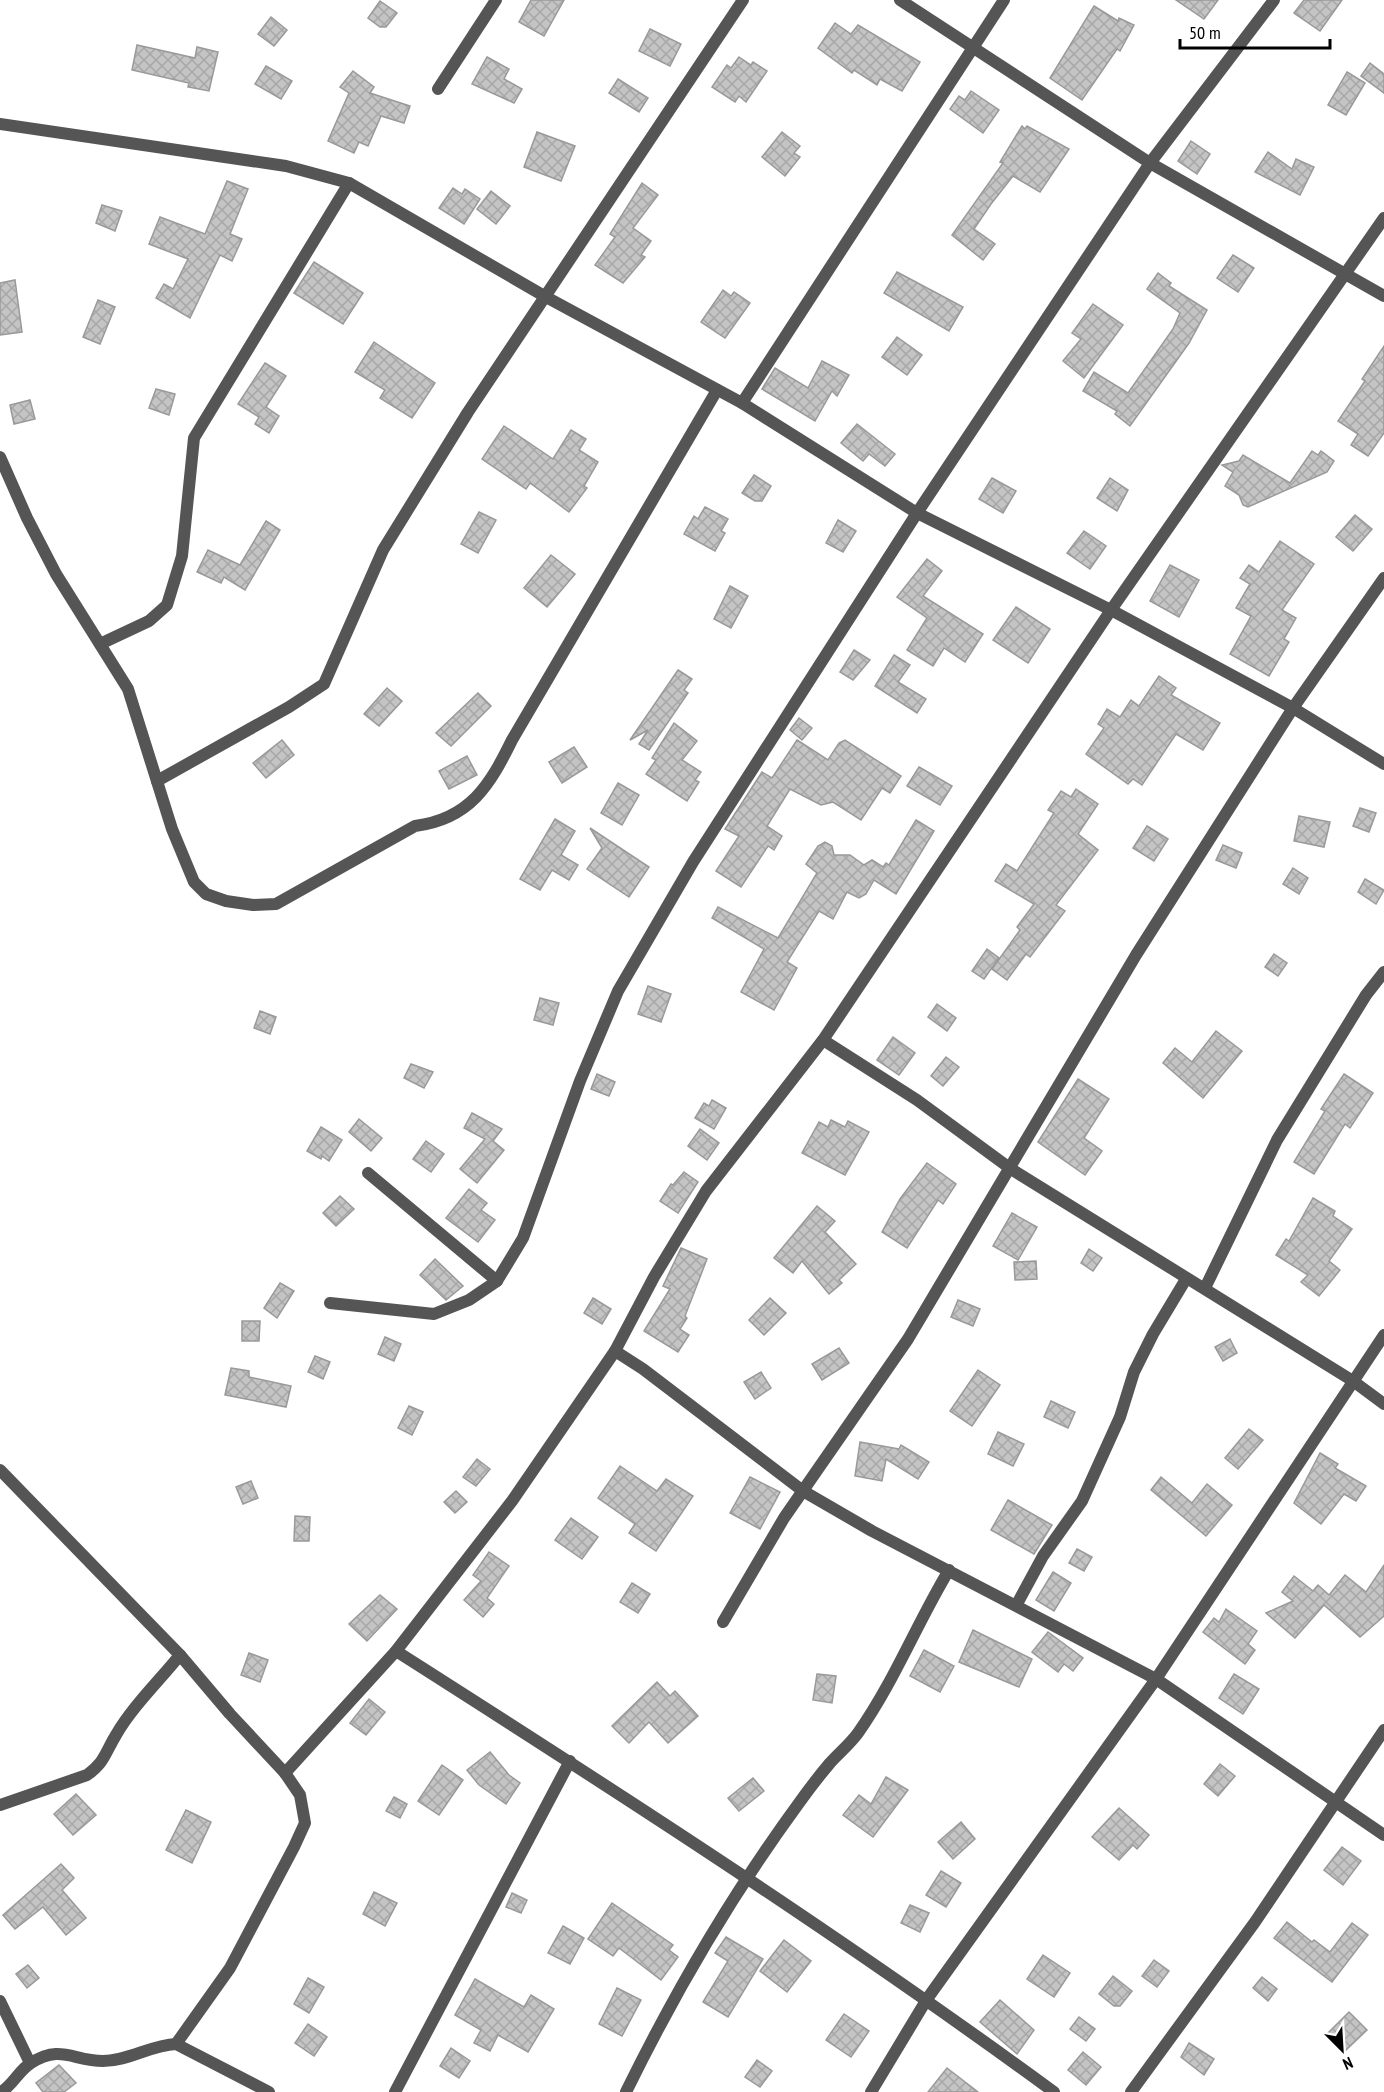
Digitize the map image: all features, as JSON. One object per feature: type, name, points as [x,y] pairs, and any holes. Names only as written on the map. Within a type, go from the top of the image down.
[{"type":"street","points":[[438,89],[496,0]]},
{"type":"street","points":[[157,781],[289,707],[324,684],[383,550],[468,412],[743,0]]},
{"type":"street","points":[[900,0],[1150,163],[1384,296]]},
{"type":"street","points":[[742,403],[972,45],[1004,0]]},
{"type":"street","points":[[330,1303],[434,1314],[469,1300],[497,1281],[523,1238],[580,1081],[618,991],[693,862],[917,513],[1150,163],[1274,0]]},
{"type":"street","points":[[0,124],[286,166],[349,183],[546,297],[742,403],[917,513],[1111,610],[1293,708],[1384,764]]},
{"type":"street","points":[[100,644],[149,621],[167,605],[182,556],[194,438],[349,183]]},
{"type":"street","points":[[285,1773],[396,1652],[512,1501],[615,1351],[654,1277],[706,1191],[823,1040],[1111,610],[1348,274],[1384,218]]},
{"type":"street","points":[[0,457],[27,518],[56,574],[128,689],[180,850],[194,882],[206,894],[253,905],[276,904],[415,826],[435,824],[469,805],[493,779],[512,740],[717,390]]},
{"type":"street","points":[[723,1622],[803,1491],[908,1340],[1136,955],[1293,708],[1384,578]]},
{"type":"street","points":[[1205,1288],[1277,1140],[1366,995],[1384,972]]},
{"type":"street","points":[[823,1040],[917,1100],[1011,1169],[1186,1279],[1205,1288],[1384,1404]]},
{"type":"street","points":[[368,1173],[497,1281]]},
{"type":"street","points":[[1017,1604],[1043,1556],[1083,1501],[1116,1426],[1134,1372],[1153,1334],[1186,1279]]},
{"type":"street","points":[[871,2092],[927,1999],[1156,1679],[1384,1335]]},
{"type":"street","points":[[615,1351],[643,1369],[803,1491],[872,1531],[1017,1604],[1156,1679],[1384,1835]]},
{"type":"street","points":[[0,1470],[180,1655],[230,1714],[285,1773],[300,1795],[305,1823],[230,1968],[176,2044]]},
{"type":"street","points":[[626,2092],[645,2054],[747,1876],[807,1792],[856,1735],[889,1682],[921,1617],[949,1570]]},
{"type":"street","points":[[396,1652],[747,1876],[927,1999],[1054,2092]]},
{"type":"street","points":[[0,1805],[87,1775],[98,1767],[108,1753],[116,1735],[180,1655]]},
{"type":"street","points":[[1131,2092],[1255,1922],[1384,1730]]},
{"type":"street","points":[[395,2092],[570,1761]]},
{"type":"street","points":[[0,2001],[30,2063]]},
{"type":"street","points":[[1,2092],[30,2063],[56,2052],[103,2061],[126,2057],[161,2044],[176,2044],[268,2092]]},
{"type":"building","points":[[531,0],[564,0],[544,36],[519,22]]},
{"type":"building","points":[[1176,0],[1218,0],[1204,19]]},
{"type":"building","points":[[1304,0],[1342,0],[1320,31],[1294,13]]},
{"type":"building","points":[[380,1],[397,13],[386,27],[380,27],[368,18]]},
{"type":"building","points":[[1094,6],[1118,21],[1119,18],[1134,25],[1120,51],[1117,49],[1082,100],[1050,78]]},
{"type":"building","points":[[271,17],[287,30],[274,46],[258,34]]},
{"type":"building","points":[[835,23],[851,34],[858,25],[920,62],[902,91],[880,79],[877,85],[854,70],[852,73],[818,48]]},
{"type":"building","points":[[650,29],[681,44],[670,66],[639,51]]},
{"type":"building","points":[[137,45],[195,58],[197,47],[218,52],[209,91],[188,87],[189,83],[132,70]]},
{"type":"building","points":[[487,57],[509,69],[504,79],[522,89],[514,103],[472,84]]},
{"type":"building","points":[[739,57],[767,71],[746,102],[739,96],[735,102],[712,87],[727,65],[731,68]]},
{"type":"building","points":[[1370,63],[1384,74],[1384,93],[1361,76]]},
{"type":"building","points":[[266,66],[292,81],[281,99],[255,84]]},
{"type":"building","points":[[353,71],[374,87],[370,93],[410,106],[404,123],[381,116],[368,146],[359,142],[354,153],[328,141],[349,93],[340,87]]},
{"type":"building","points":[[1347,72],[1365,83],[1346,115],[1328,105]]},
{"type":"building","points":[[618,79],[648,98],[639,112],[609,93]]},
{"type":"building","points":[[971,91],[999,110],[983,133],[950,109],[959,96],[965,100]]},
{"type":"building","points":[[1022,126],[1025,129],[1027,126],[1069,149],[1040,192],[1013,176],[991,204],[974,229],[995,244],[983,260],[952,235],[1003,163],[1000,162]]},
{"type":"building","points":[[537,132],[575,146],[561,181],[524,167]]},
{"type":"building","points":[[782,132],[800,146],[794,153],[800,157],[785,176],[762,157]]},
{"type":"building","points":[[1191,141],[1210,154],[1197,174],[1178,161]]},
{"type":"building","points":[[1268,152],[1292,169],[1296,159],[1314,167],[1300,195],[1255,172]]},
{"type":"building","points":[[227,181],[248,189],[230,234],[242,239],[232,261],[220,255],[190,318],[156,298],[164,284],[173,289],[188,259],[149,244],[160,217],[205,234]]},
{"type":"building","points":[[642,183],[658,195],[633,228],[651,241],[641,255],[645,257],[623,283],[595,265],[615,237],[610,234]]},
{"type":"building","points":[[453,188],[462,194],[465,189],[480,199],[464,224],[439,208]]},
{"type":"building","points":[[491,191],[510,206],[496,224],[477,209]]},
{"type":"building","points":[[102,205],[122,211],[115,231],[96,223]]},
{"type":"building","points":[[1233,255],[1254,268],[1238,292],[1217,278]]},
{"type":"building","points":[[314,262],[363,293],[343,324],[294,293]]},
{"type":"building","points":[[897,272],[963,307],[949,331],[884,293]]},
{"type":"building","points":[[1158,273],[1171,283],[1169,286],[1207,310],[1189,343],[1130,426],[1115,414],[1117,411],[1083,391],[1094,372],[1128,393],[1173,329],[1180,313],[1147,289]]},
{"type":"building","points":[[15,280],[22,332],[0,335],[0,283]]},
{"type":"building","points":[[723,290],[731,296],[734,292],[750,303],[725,338],[701,322]]},
{"type":"building","points":[[98,300],[115,307],[100,344],[83,337]]},
{"type":"building","points":[[1093,304],[1123,325],[1084,378],[1063,361],[1081,339],[1072,333]]},
{"type":"building","points":[[897,337],[922,355],[907,375],[882,357]]},
{"type":"building","points":[[374,342],[435,383],[412,418],[380,398],[385,390],[355,372]]},
{"type":"building","points":[[1384,346],[1384,433],[1368,456],[1351,445],[1358,434],[1338,421],[1365,381],[1362,379]]},
{"type":"building","points":[[822,361],[849,375],[837,396],[832,391],[815,421],[762,389],[775,368],[808,388]]},
{"type":"building","points":[[265,363],[286,376],[266,407],[279,416],[269,433],[255,424],[259,417],[238,404]]},
{"type":"building","points":[[156,389],[175,394],[169,415],[149,408]]},
{"type":"building","points":[[30,400],[35,419],[14,424],[10,405]]},
{"type":"building","points":[[857,424],[895,454],[885,466],[869,454],[863,461],[841,443]]},
{"type":"building","points":[[504,426],[553,459],[571,430],[586,439],[579,450],[598,462],[584,486],[587,488],[569,512],[530,483],[526,489],[482,459]]},
{"type":"building","points":[[1312,451],[1318,455],[1321,451],[1334,461],[1327,472],[1248,507],[1243,505],[1239,495],[1225,486],[1233,472],[1222,465],[1239,461],[1243,455],[1290,483]]},
{"type":"building","points":[[754,475],[771,486],[762,501],[755,501],[742,493]]},
{"type":"building","points":[[992,478],[1016,491],[1003,513],[979,499]]},
{"type":"building","points":[[1110,478],[1128,490],[1117,511],[1097,498]]},
{"type":"building","points":[[705,507],[728,519],[721,531],[725,533],[715,551],[684,534],[694,516],[698,519]]},
{"type":"building","points":[[479,512],[496,520],[478,553],[461,544]]},
{"type":"building","points":[[1355,515],[1372,529],[1353,551],[1336,537]]},
{"type":"building","points":[[838,520],[856,531],[843,552],[826,543]]},
{"type":"building","points":[[266,521],[280,530],[245,590],[224,577],[221,583],[197,572],[208,550],[240,565]]},
{"type":"building","points":[[1084,531],[1106,546],[1090,569],[1067,553]]},
{"type":"building","points":[[1280,541],[1314,564],[1282,610],[1296,618],[1284,639],[1289,642],[1269,676],[1230,654],[1251,616],[1236,608],[1250,584],[1240,578],[1249,565],[1259,572]]},
{"type":"building","points":[[551,555],[575,574],[547,607],[524,588]]},
{"type":"building","points":[[927,559],[942,571],[923,596],[983,634],[965,662],[944,648],[933,666],[907,650],[927,618],[897,597]]},
{"type":"building","points":[[1170,565],[1199,580],[1179,617],[1150,601]]},
{"type":"building","points":[[730,586],[748,596],[731,628],[714,619]]},
{"type":"building","points":[[1016,607],[1050,629],[1028,663],[993,640]]},
{"type":"building","points":[[854,650],[870,660],[853,680],[840,672]]},
{"type":"building","points":[[894,655],[910,665],[898,682],[926,699],[917,713],[875,686]]},
{"type":"building","points":[[678,670],[692,679],[684,690],[688,693],[649,750],[639,744],[648,730],[630,740]]},
{"type":"building","points":[[1159,676],[1176,688],[1171,695],[1220,723],[1203,750],[1176,734],[1142,785],[1133,779],[1128,784],[1086,754],[1104,728],[1098,724],[1107,709],[1120,717],[1131,700],[1139,706]]},
{"type":"building","points":[[387,688],[402,701],[379,726],[364,714]]},
{"type":"building","points":[[478,693],[491,706],[451,746],[436,733]]},
{"type":"building","points":[[799,718],[812,728],[802,740],[790,730]]},
{"type":"building","points":[[674,723],[697,741],[682,760],[701,772],[695,780],[699,782],[687,801],[646,774],[656,760],[652,758]]},
{"type":"building","points":[[282,740],[294,755],[266,778],[253,763]]},
{"type":"building","points":[[797,740],[828,760],[839,743],[845,740],[901,776],[890,793],[882,788],[861,820],[833,802],[821,805],[790,789],[767,826],[782,836],[774,850],[768,846],[741,887],[716,871],[739,836],[725,829],[762,772],[772,778]]},
{"type":"building","points":[[574,747],[587,767],[562,783],[549,762]]},
{"type":"building","points":[[467,756],[477,775],[449,789],[439,771]]},
{"type":"building","points":[[919,767],[952,786],[940,805],[907,786]]},
{"type":"building","points":[[618,783],[639,795],[622,825],[601,813]]},
{"type":"building","points":[[1076,789],[1098,804],[1078,834],[1098,850],[1056,905],[1065,911],[1030,957],[1026,954],[1007,980],[992,969],[1020,930],[1017,927],[1034,904],[995,881],[1006,864],[1017,871],[1054,813],[1048,810],[1061,791],[1071,797]]},
{"type":"building","points":[[1360,808],[1376,813],[1369,832],[1353,826]]},
{"type":"building","points":[[1299,816],[1330,822],[1324,847],[1294,841]]},
{"type":"building","points":[[555,819],[575,831],[561,855],[578,865],[569,880],[552,870],[540,890],[520,879]]},
{"type":"building","points":[[916,820],[934,831],[896,894],[874,880],[866,894],[859,898],[847,892],[833,919],[819,911],[787,962],[797,968],[774,1010],[741,992],[764,949],[712,918],[718,907],[778,938],[817,873],[806,864],[818,846],[825,842],[832,846],[834,855],[850,855],[864,865],[872,860],[883,867],[886,863],[889,865]]},
{"type":"building","points":[[1147,826],[1168,839],[1154,861],[1133,848]]},
{"type":"building","points":[[590,828],[649,867],[629,897],[587,869],[602,848]]},
{"type":"building","points":[[1223,845],[1242,853],[1236,868],[1216,860]]},
{"type":"building","points":[[1293,868],[1308,878],[1299,894],[1283,884]]},
{"type":"building","points":[[1365,879],[1384,890],[1376,904],[1358,892]]},
{"type":"building","points":[[987,949],[999,958],[984,979],[972,971]]},
{"type":"building","points":[[1274,954],[1287,963],[1278,976],[1265,967]]},
{"type":"building","points":[[648,986],[671,994],[661,1022],[638,1014]]},
{"type":"building","points":[[540,998],[559,1003],[553,1025],[534,1020]]},
{"type":"building","points":[[937,1004],[956,1018],[947,1031],[928,1017]]},
{"type":"building","points":[[260,1011],[276,1017],[270,1034],[254,1028]]},
{"type":"building","points":[[1216,1031],[1242,1051],[1203,1098],[1163,1063],[1175,1048],[1192,1062]]},
{"type":"building","points":[[893,1037],[915,1053],[899,1075],[877,1060]]},
{"type":"building","points":[[946,1057],[959,1067],[943,1086],[931,1076]]},
{"type":"building","points":[[411,1064],[433,1072],[424,1088],[404,1078]]},
{"type":"building","points":[[597,1074],[615,1082],[609,1096],[591,1089]]},
{"type":"building","points":[[1344,1074],[1373,1093],[1350,1128],[1345,1124],[1314,1174],[1294,1162],[1325,1111],[1321,1109]]},
{"type":"building","points":[[1078,1079],[1109,1099],[1084,1138],[1102,1151],[1085,1175],[1038,1142]]},
{"type":"building","points":[[712,1100],[726,1108],[714,1129],[695,1118],[704,1103],[709,1106]]},
{"type":"building","points":[[472,1113],[502,1129],[493,1141],[504,1150],[477,1183],[460,1169],[485,1139],[464,1128]]},
{"type":"building","points":[[359,1119],[382,1138],[371,1151],[349,1132]]},
{"type":"building","points":[[831,1120],[845,1127],[848,1121],[869,1132],[845,1175],[802,1153],[819,1122],[828,1127]]},
{"type":"building","points":[[321,1127],[342,1140],[329,1161],[307,1151]]},
{"type":"building","points":[[700,1129],[719,1143],[707,1160],[688,1146]]},
{"type":"building","points":[[426,1141],[444,1154],[431,1172],[413,1159]]},
{"type":"building","points":[[927,1163],[956,1184],[943,1204],[938,1200],[907,1248],[882,1232],[900,1199]]},
{"type":"building","points":[[684,1172],[698,1182],[678,1213],[660,1201],[671,1184],[673,1185]]},
{"type":"building","points":[[469,1189],[487,1203],[481,1210],[495,1220],[478,1242],[446,1218]]},
{"type":"building","points":[[340,1196],[354,1209],[336,1226],[323,1213]]},
{"type":"building","points":[[1313,1198],[1335,1211],[1333,1216],[1352,1229],[1329,1261],[1340,1270],[1319,1296],[1301,1282],[1308,1275],[1276,1255],[1286,1239],[1289,1241]]},
{"type":"building","points":[[817,1206],[835,1221],[825,1232],[856,1264],[839,1280],[842,1283],[829,1294],[802,1261],[793,1273],[774,1258]]},
{"type":"building","points":[[1012,1213],[1037,1227],[1018,1260],[993,1246]]},
{"type":"building","points":[[681,1248],[707,1259],[685,1316],[687,1318],[680,1329],[689,1335],[678,1352],[644,1331],[670,1289],[663,1286]]},
{"type":"building","points":[[1089,1249],[1102,1258],[1093,1271],[1081,1263]]},
{"type":"building","points":[[435,1259],[463,1286],[446,1300],[420,1275]]},
{"type":"building","points":[[1036,1261],[1037,1279],[1015,1280],[1014,1262]]},
{"type":"building","points":[[280,1283],[294,1291],[277,1318],[264,1308]]},
{"type":"building","points":[[593,1298],[611,1309],[602,1324],[584,1313]]},
{"type":"building","points":[[770,1298],[786,1313],[764,1335],[749,1320]]},
{"type":"building","points":[[958,1300],[980,1309],[973,1326],[951,1317]]},
{"type":"building","points":[[242,1321],[260,1321],[259,1341],[242,1341]]},
{"type":"building","points":[[385,1337],[401,1344],[394,1361],[378,1354]]},
{"type":"building","points":[[1230,1339],[1237,1353],[1223,1361],[1215,1347]]},
{"type":"building","points":[[839,1348],[849,1363],[822,1380],[812,1364]]},
{"type":"building","points":[[315,1356],[330,1362],[323,1379],[308,1372]]},
{"type":"building","points":[[231,1368],[249,1371],[249,1377],[291,1386],[286,1407],[225,1395]]},
{"type":"building","points":[[978,1370],[1000,1385],[972,1426],[950,1411]]},
{"type":"building","points":[[761,1372],[771,1388],[755,1399],[744,1382]]},
{"type":"building","points":[[1051,1401],[1075,1412],[1068,1428],[1044,1417]]},
{"type":"building","points":[[409,1406],[423,1412],[412,1435],[398,1428]]},
{"type":"building","points":[[1249,1429],[1263,1440],[1238,1469],[1225,1458]]},
{"type":"building","points":[[998,1432],[1024,1444],[1013,1466],[988,1454]]},
{"type":"building","points":[[860,1442],[899,1449],[901,1445],[929,1462],[918,1479],[886,1459],[882,1481],[855,1476]]},
{"type":"building","points":[[1320,1453],[1338,1464],[1335,1468],[1366,1486],[1356,1501],[1344,1494],[1321,1524],[1294,1503]]},
{"type":"building","points":[[477,1459],[490,1469],[476,1486],[463,1477]]},
{"type":"building","points":[[620,1466],[657,1491],[666,1479],[693,1496],[656,1551],[629,1533],[635,1524],[598,1498]]},
{"type":"building","points":[[750,1477],[780,1492],[760,1529],[730,1513]]},
{"type":"building","points":[[1161,1477],[1192,1503],[1207,1484],[1232,1505],[1206,1536],[1151,1490]]},
{"type":"building","points":[[251,1481],[258,1498],[243,1504],[236,1487]]},
{"type":"building","points":[[456,1491],[467,1502],[455,1513],[444,1502]]},
{"type":"building","points":[[1008,1500],[1052,1525],[1034,1554],[991,1530]]},
{"type":"building","points":[[295,1516],[310,1517],[309,1541],[294,1541]]},
{"type":"building","points":[[571,1518],[598,1537],[582,1559],[555,1540]]},
{"type":"building","points":[[1077,1549],[1092,1557],[1084,1571],[1069,1563]]},
{"type":"building","points":[[489,1552],[509,1566],[487,1598],[494,1604],[483,1617],[464,1600],[481,1581],[473,1575]]},
{"type":"building","points":[[1384,1565],[1384,1616],[1360,1637],[1324,1605],[1295,1638],[1266,1613],[1293,1601],[1282,1592],[1294,1576],[1313,1591],[1318,1585],[1329,1595],[1345,1575],[1366,1592]]},
{"type":"building","points":[[1053,1572],[1071,1583],[1054,1611],[1036,1600]]},
{"type":"building","points":[[632,1583],[650,1594],[638,1613],[620,1602]]},
{"type":"building","points":[[380,1595],[397,1609],[367,1641],[349,1624]]},
{"type":"building","points":[[1226,1609],[1257,1631],[1248,1644],[1255,1650],[1245,1664],[1203,1632],[1214,1618],[1219,1622]]},
{"type":"building","points":[[973,1630],[1032,1659],[1019,1687],[959,1662]]},
{"type":"building","points":[[1048,1632],[1083,1658],[1073,1671],[1064,1664],[1058,1672],[1032,1652]]},
{"type":"building","points":[[924,1650],[954,1666],[940,1692],[910,1676]]},
{"type":"building","points":[[249,1653],[268,1660],[260,1682],[241,1675]]},
{"type":"building","points":[[817,1674],[836,1676],[832,1703],[813,1700]]},
{"type":"building","points":[[1234,1674],[1259,1689],[1243,1714],[1219,1698]]},
{"type":"building","points":[[657,1682],[670,1696],[675,1691],[698,1716],[668,1743],[649,1722],[629,1743],[612,1726]]},
{"type":"building","points":[[369,1699],[385,1712],[366,1735],[350,1723]]},
{"type":"building","points":[[490,1752],[509,1775],[520,1783],[506,1804],[479,1785],[467,1770]]},
{"type":"building","points":[[1220,1764],[1235,1776],[1218,1796],[1204,1784]]},
{"type":"building","points":[[442,1765],[463,1780],[439,1815],[418,1801]]},
{"type":"building","points":[[886,1777],[908,1790],[873,1837],[843,1815],[859,1795],[871,1804]]},
{"type":"building","points":[[753,1778],[764,1791],[739,1811],[728,1798]]},
{"type":"building","points":[[76,1794],[96,1815],[73,1835],[54,1814]]},
{"type":"building","points":[[394,1797],[407,1804],[400,1818],[386,1811]]},
{"type":"building","points":[[1119,1808],[1149,1835],[1137,1849],[1133,1845],[1119,1860],[1092,1837]]},
{"type":"building","points":[[186,1810],[211,1822],[192,1863],[166,1850]]},
{"type":"building","points":[[961,1822],[975,1839],[953,1859],[938,1842]]},
{"type":"building","points":[[1342,1847],[1361,1861],[1343,1885],[1324,1870]]},
{"type":"building","points":[[61,1864],[74,1878],[62,1890],[86,1918],[66,1935],[43,1907],[15,1929],[3,1915]]},
{"type":"building","points":[[941,1871],[961,1883],[946,1907],[926,1895]]},
{"type":"building","points":[[374,1892],[397,1903],[385,1926],[363,1914]]},
{"type":"building","points":[[512,1893],[527,1900],[521,1913],[506,1907]]},
{"type":"building","points":[[612,1903],[673,1945],[669,1950],[678,1957],[661,1980],[619,1948],[613,1956],[588,1939]]},
{"type":"building","points":[[910,1905],[929,1913],[920,1932],[901,1923]]},
{"type":"building","points":[[1287,1922],[1312,1942],[1314,1940],[1330,1952],[1352,1923],[1368,1935],[1332,1982],[1274,1938]]},
{"type":"building","points":[[563,1926],[584,1938],[570,1964],[548,1953]]},
{"type":"building","points":[[726,1937],[763,1959],[728,2017],[703,2002],[728,1961],[715,1953]]},
{"type":"building","points":[[784,1940],[811,1961],[787,1992],[760,1971]]},
{"type":"building","points":[[1043,1955],[1070,1973],[1054,1997],[1027,1979]]},
{"type":"building","points":[[1154,1960],[1169,1971],[1157,1987],[1142,1976]]},
{"type":"building","points":[[28,1965],[39,1978],[27,1988],[16,1974]]},
{"type":"building","points":[[1113,1976],[1132,1991],[1120,2006],[1114,2006],[1099,1994]]},
{"type":"building","points":[[1262,1977],[1277,1989],[1268,2001],[1253,1988]]},
{"type":"building","points":[[308,1978],[324,1987],[309,2013],[294,2004]]},
{"type":"building","points":[[475,1979],[524,2007],[531,1995],[554,2009],[528,2052],[498,2035],[490,2051],[474,2043],[481,2030],[455,2015]]},
{"type":"building","points":[[617,1988],[641,2000],[622,2036],[599,2024]]},
{"type":"building","points":[[1000,2000],[1034,2030],[1017,2054],[980,2022]]},
{"type":"building","points":[[1349,2012],[1367,2030],[1345,2051],[1327,2034]]},
{"type":"building","points":[[844,2014],[869,2031],[851,2057],[826,2040]]},
{"type":"building","points":[[1079,2017],[1095,2029],[1086,2041],[1070,2029]]},
{"type":"building","points":[[308,2024],[327,2037],[314,2056],[295,2043]]},
{"type":"building","points":[[1189,2043],[1214,2059],[1204,2075],[1181,2057]]},
{"type":"building","points":[[451,2048],[470,2061],[459,2078],[440,2066]]},
{"type":"building","points":[[1083,2052],[1101,2067],[1086,2085],[1068,2070]]},
{"type":"building","points":[[757,2060],[772,2071],[760,2087],[745,2077]]},
{"type":"building","points":[[59,2065],[76,2083],[64,2092],[43,2092],[36,2083]]},
{"type":"building","points":[[947,2068],[978,2092],[928,2092]]}]
